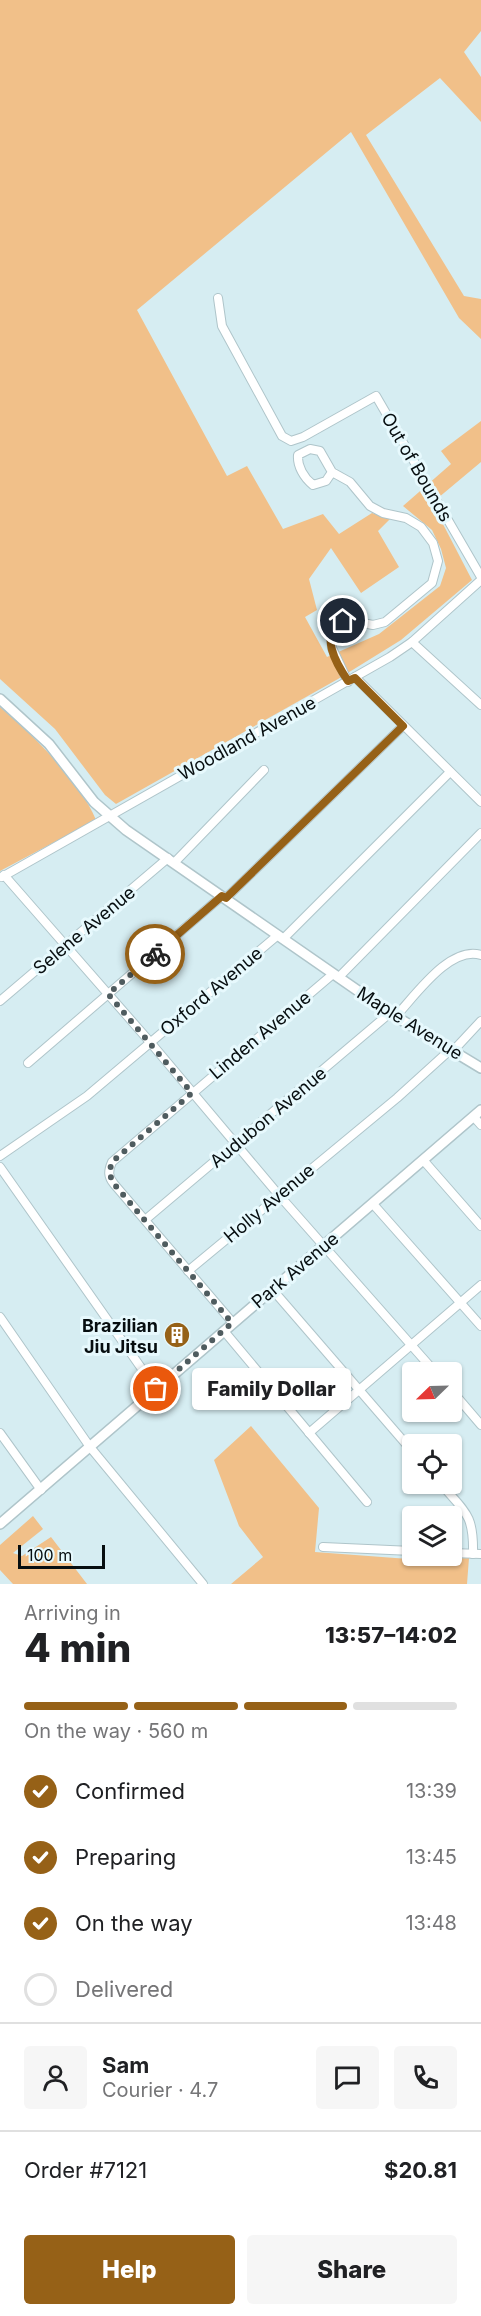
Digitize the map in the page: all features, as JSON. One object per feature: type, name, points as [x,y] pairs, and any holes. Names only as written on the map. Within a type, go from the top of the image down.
[{"type":"main road","name":"Maple Avenue","points":[[0,699],[49,744],[109,816],[393,1015],[481,1068]]},
{"type":"main road","name":"Park Avenue","points":[[0,1524],[477,1113]]},
{"type":"street","name":"Out of Bounds","points":[[218,298],[222,326],[282,436],[291,441],[303,437],[376,396],[481,578]]},
{"type":"street","points":[[332,472],[326,481],[313,484],[301,470],[298,455],[307,449],[317,449],[324,456],[332,472],[350,482],[375,510],[414,521],[429,535],[438,561],[436,576],[426,590],[384,622],[373,626],[347,620],[335,626],[331,635],[332,648],[351,680],[403,726],[481,802]]},
{"type":"street","name":"Woodland Avenue","points":[[2,876],[351,680],[412,642],[481,578]]},
{"type":"street","points":[[412,642],[481,705]]},
{"type":"street","points":[[28,1063],[224,897],[403,726]]},
{"type":"street","name":"Selene Avenue","points":[[2,996],[171,860],[264,770]]},
{"type":"street","name":"Oxford Avenue","points":[[0,1155],[87,1096],[150,1042],[281,937],[450,772]]},
{"type":"street","name":"Linden Avenue","points":[[145,1220],[114,1184],[109,1170],[112,1162],[336,975],[481,833]]},
{"type":"street","points":[[2,876],[150,1042],[278,1194],[426,1362]]},
{"type":"street","name":"Audubon Avenue","points":[[145,1220],[393,1015],[452,959],[471,952],[481,955]]},
{"type":"street","points":[[452,1051],[481,1022]]},
{"type":"street","name":"Holly Avenue","points":[[188,1271],[452,1051]]},
{"type":"street","points":[[477,1113],[481,1125]]},
{"type":"street","points":[[424,1161],[481,1226]]},
{"type":"street","points":[[0,1167],[156,1389]]},
{"type":"street","points":[[373,1204],[481,1326]]},
{"type":"street","points":[[145,1220],[232,1323]]},
{"type":"street","points":[[309,1433],[481,1285]]},
{"type":"street","points":[[272,1288],[402,1439]]},
{"type":"street","points":[[0,1317],[90,1447],[203,1584]]},
{"type":"street","points":[[224,1331],[367,1502]]},
{"type":"street","points":[[462,1403],[481,1425]]},
{"type":"street","points":[[0,1433],[41,1490]]},
{"type":"street","points":[[450,1494],[470,1518],[474,1529],[477,1554],[462,1553]]},
{"type":"street","points":[[323,1547],[402,1551]]},
{"type":"shaded area","points":[[0,0],[481,0],[481,31],[464,52],[481,77],[481,122],[440,78],[366,135],[464,296],[481,299],[481,339],[459,318],[351,132],[137,310],[227,476],[247,466],[283,529],[323,514],[339,534],[372,513],[390,519],[378,531],[399,567],[361,593],[331,548],[309,579],[317,610],[305,617],[327,657],[379,634],[440,586],[446,568],[441,549],[432,530],[403,506],[451,464],[441,451],[481,421],[481,462],[432,503],[472,580],[401,640],[338,679],[116,804],[105,795],[55,729],[0,679]]},
{"type":"shaded area","points":[[0,707],[40,744],[67,774],[89,805],[96,820],[0,871]]},
{"type":"shaded area","points":[[251,1426],[319,1508],[315,1552],[402,1559],[402,1566],[462,1566],[462,1558],[469,1558],[467,1584],[231,1584],[263,1557],[239,1526],[214,1460]]},
{"type":"shaded area","points":[[33,1516],[43,1529],[13,1553],[22,1556],[51,1537],[87,1584],[13,1584],[0,1570],[0,1545]]},
{"type":"way so far","points":[[155,954],[108,994],[192,1093],[112,1162],[109,1173],[111,1181],[232,1323],[156,1389]]},
{"type":"place","name":"Brazilian Jiu Jitsu","points":[[177,1335]]},
{"type":"place","name":"Family Dollar","points":[[156,1389]]},
{"type":"route","points":[[155,954],[222,896],[226,898],[403,726],[355,678],[348,681],[338,665],[332,648],[331,635],[335,626],[343,621]]}]
